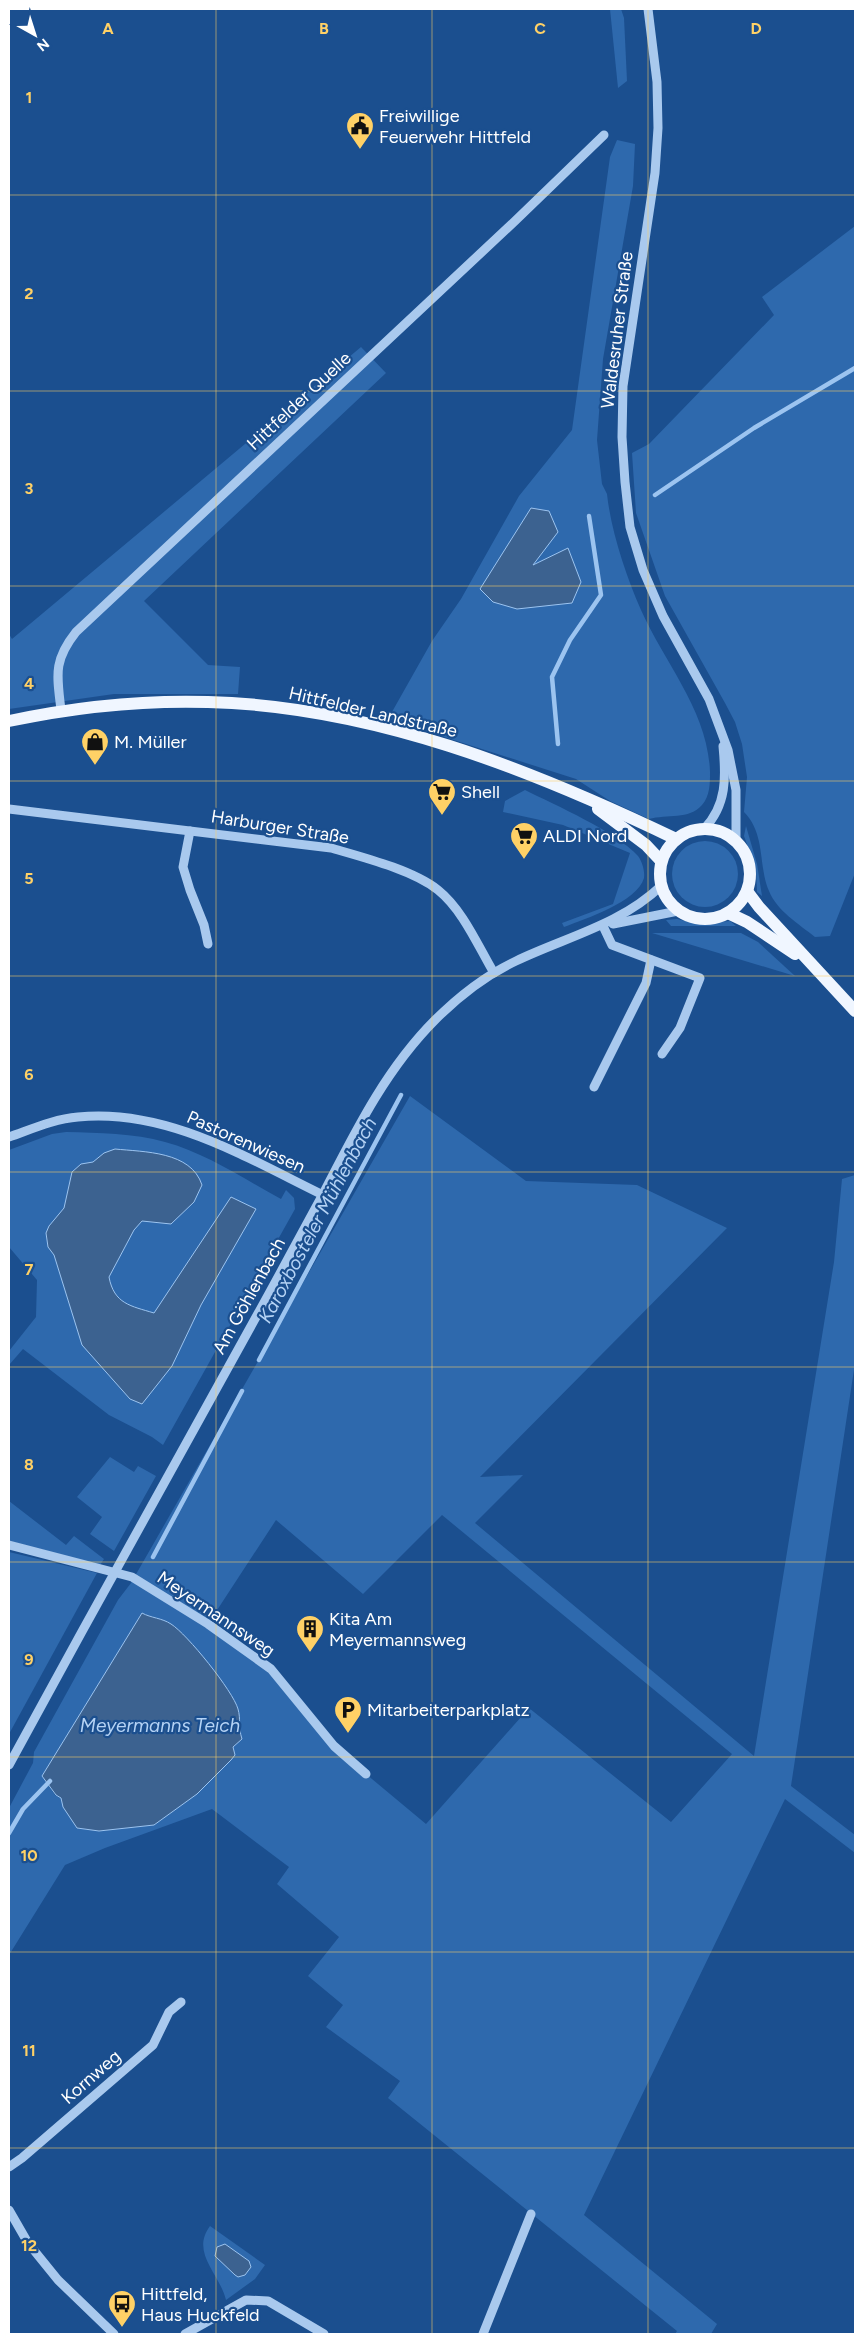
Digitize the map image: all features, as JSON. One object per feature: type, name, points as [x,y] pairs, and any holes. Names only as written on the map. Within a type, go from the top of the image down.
[{"type":"main road","name":"Hittfelder Landstraße","points":[[9,721],[61,710],[131,703],[209,702],[295,711],[354,722],[432,741],[487,758],[580,795],[676,839]]},
{"type":"main road","name":"Hittfelder Landstraße","points":[[580,795],[646,845],[661,861]]},
{"type":"main road","points":[[704,829],[727,834],[736,841],[744,852],[749,864],[750,877],[747,890],[740,904],[728,914],[703,920],[690,918],[671,905],[661,886],[659,874],[661,861],[667,849],[676,839],[694,830],[704,829]]},
{"type":"main road","points":[[747,890],[759,907],[855,1011]]},
{"type":"main road","points":[[728,914],[747,922],[811,965]]},
{"type":"street","name":"Waldesruher Straße","points":[[648,9],[658,82],[658,128],[655,173],[623,386],[622,437],[625,482],[630,527],[643,570],[664,616],[709,699],[721,726],[734,772],[736,841]]},
{"type":"street","name":"Hittfelder Quelle","points":[[61,710],[57,677],[60,657],[76,632],[495,241],[604,135]]},
{"type":"street","name":"Waldesruher Straße","points":[[704,829],[714,819],[723,799],[725,771],[721,726]]},
{"type":"street","name":"Harburger Straße","points":[[9,809],[331,848],[369,859],[411,876],[434,888],[444,897],[460,915],[494,972]]},
{"type":"street","name":"Harburger Straße","points":[[190,831],[183,867],[204,925],[208,944]]},
{"type":"street","name":"Am Göhlenbach","points":[[9,1765],[113,1572],[172,1471],[323,1195],[365,1114],[406,1052],[446,1010],[494,972],[551,945],[603,926],[629,912],[661,886]]},
{"type":"street","name":"Am Göhlenbach","points":[[603,926],[678,911]]},
{"type":"street","points":[[603,926],[612,945],[700,978],[680,1028],[662,1054]]},
{"type":"street","points":[[594,1087],[646,983],[651,960]]},
{"type":"street","name":"Pastorenwiesen","points":[[9,1137],[54,1121],[77,1117],[127,1118],[200,1136],[323,1195]]},
{"type":"street","name":"Meyermannsweg","points":[[9,1545],[132,1577],[200,1618],[271,1670],[334,1746],[366,1774]]},
{"type":"street","name":"Kornweg","points":[[9,2167],[22,2158],[153,2044],[169,2012],[181,2002]]},
{"type":"street","points":[[9,2210],[28,2243],[58,2280],[114,2334]]},
{"type":"street","points":[[483,2334],[531,2214]]},
{"type":"street","points":[[185,2334],[246,2300],[268,2301],[324,2334]]},
{"type":"shaded area","points":[[610,9],[621,9],[624,18],[627,81],[618,88]]},
{"type":"shaded area","points":[[617,140],[635,144],[633,186],[603,359],[597,440],[602,484],[607,494],[616,538],[630,583],[651,630],[694,708],[702,729],[710,772],[707,798],[697,810],[684,815],[649,819],[610,801],[576,779],[388,719],[432,641],[461,599],[519,496],[572,430],[610,157]]},
{"type":"shaded area","points":[[855,226],[855,873],[830,936],[815,937],[777,905],[769,891],[756,830],[744,812],[747,777],[742,744],[735,722],[665,596],[636,513],[632,453],[649,444],[774,315],[762,297]]},
{"type":"shaded area","points":[[361,347],[386,373],[144,601],[208,665],[240,667],[238,694],[114,694],[9,709],[9,634],[12,639]]},
{"type":"shaded area","points":[[525,790],[601,829],[616,838],[638,856],[643,866],[644,878],[632,895],[609,909],[564,927],[562,923],[613,904],[630,853],[563,825],[503,812],[505,801]]},
{"type":"shaded area","points":[[746,826],[757,864],[762,896],[757,892],[756,869],[744,836]]},
{"type":"shaded area","points":[[705,841],[718,843],[733,856],[736,861],[738,874],[736,887],[723,902],[718,905],[705,907],[692,905],[677,892],[674,887],[672,874],[674,861],[687,846],[692,843]]},
{"type":"shaded area","points":[[677,919],[699,924],[730,921],[736,926],[671,926],[666,920]]},
{"type":"shaded area","points":[[652,933],[741,933],[758,942],[795,976]]},
{"type":"shaded area","points":[[410,1096],[526,1181],[637,1185],[727,1228],[480,1477],[523,1475],[475,1523],[754,1756],[834,1262],[842,1179],[855,1175],[855,1363],[791,1786],[855,1835],[855,1853],[785,1799],[584,2215],[717,2324],[711,2334],[675,2334],[677,2331],[388,2098],[400,2081],[326,2027],[343,2005],[308,1976],[339,1937],[277,1884],[289,1867],[212,1809],[105,1848],[65,1865],[9,1955],[9,1808],[33,1763],[34,1752],[118,1600],[131,1583]],"holes":[[[442,1515],[732,1754],[671,1822],[529,1708],[426,1824],[366,1774],[295,1699],[271,1669],[208,1624],[276,1520],[363,1594]],[[142,1613],[171,1624],[188,1639],[209,1664],[228,1690],[238,1709],[242,1739],[233,1747],[235,1755],[231,1760],[197,1794],[154,1825],[99,1831],[77,1828],[61,1798],[55,1795],[42,1776]]]},
{"type":"shaded area","points":[[66,1132],[128,1135],[165,1142],[210,1160],[281,1199],[286,1190],[294,1198],[295,1209],[163,1445],[152,1437],[109,1415],[23,1349],[9,1365],[9,1351],[36,1317],[37,1280],[9,1247],[9,1150],[52,1134]]},
{"type":"shaded area","points":[[110,1457],[134,1472],[138,1466],[156,1476],[114,1551],[90,1534],[102,1517],[77,1497]]},
{"type":"shaded area","points":[[9,1501],[66,1545],[74,1536],[104,1559],[100,1565],[9,1541]]},
{"type":"shaded area","points":[[9,1552],[97,1573],[9,1734]]},
{"type":"shaded area","points":[[210,2226],[265,2265],[255,2279],[226,2300],[223,2290],[208,2263],[203,2245]]},
{"type":"water","points":[[531,508],[549,511],[558,532],[533,565],[568,548],[581,582],[572,603],[517,609],[493,602],[480,589]]},
{"type":"water","points":[[115,1149],[165,1155],[177,1159],[188,1165],[202,1185],[194,1202],[171,1224],[142,1221],[134,1230],[109,1277],[115,1293],[131,1306],[154,1313],[231,1197],[256,1209],[201,1305],[172,1366],[142,1404],[130,1399],[82,1345],[54,1255],[48,1247],[46,1233],[49,1226],[64,1208],[72,1172],[81,1164],[93,1162],[104,1153]]},
{"type":"water","name":"Meyermanns Teich","points":[[142,1613],[171,1624],[188,1639],[209,1664],[228,1690],[238,1709],[242,1739],[233,1747],[235,1755],[231,1760],[197,1794],[154,1825],[99,1831],[77,1828],[63,1807],[61,1798],[56,1795],[42,1776]]},
{"type":"water","points":[[225,2244],[249,2261],[251,2267],[245,2275],[238,2277],[215,2256],[217,2247]]},
{"type":"waterway","name":"Karoxbosteler Mühlenbach","points":[[655,495],[754,428],[855,368]]},
{"type":"waterway","name":"Karoxbosteler Mühlenbach","points":[[558,744],[552,677],[570,640],[601,595],[589,516]]},
{"type":"waterway","name":"Karoxbosteler Mühlenbach","points":[[259,1360],[401,1095]]},
{"type":"waterway","name":"Karoxbosteler Mühlenbach","points":[[153,1557],[242,1391]]},
{"type":"waterway","name":"Karoxbosteler Mühlenbach","points":[[9,1833],[23,1809],[50,1781]]},
{"type":"place","name":"Freiwillige Feuerwehr Hittfeld","points":[[360,150]]},
{"type":"place","name":"M. Müller","points":[[95,766]]},
{"type":"place","name":"Shell","points":[[442,816]]},
{"type":"place","name":"ALDI Nord","points":[[524,860]]},
{"type":"place","name":"Kita Am Meyermannsweg","points":[[310,1653]]},
{"type":"place","name":"Mitarbeiterparkplatz","points":[[348,1734]]},
{"type":"place","name":"Hittfeld, Haus Huckfeld","points":[[122,2328]]}]
